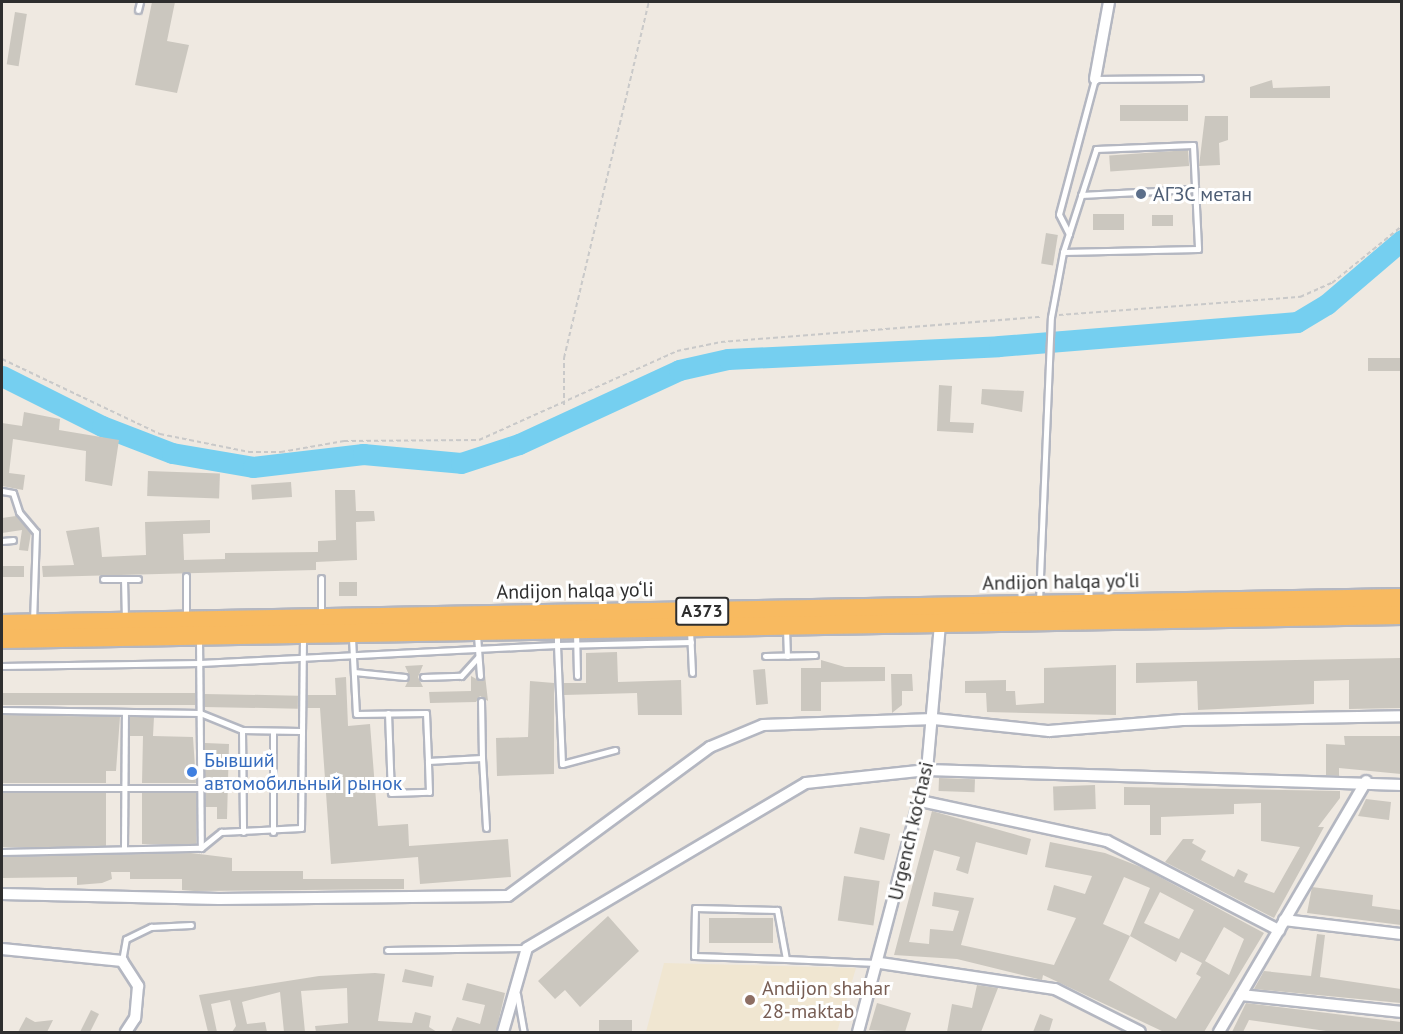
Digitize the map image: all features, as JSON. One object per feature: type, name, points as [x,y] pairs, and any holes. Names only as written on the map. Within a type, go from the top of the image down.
[{"type":"highway","name":"Andijon halqa yo‘li","points":[[2,624],[1401,598]]},
{"type":"highway","name":"Andijon halqa yo‘li","points":[[2,639],[351,633],[477,640],[691,635],[786,626],[1401,615]]},
{"type":"street","points":[[1095,80],[1109,2]]},
{"type":"street","name":"Urgench ko'chasi","points":[[858,1032],[880,963],[927,770],[934,718],[940,624]]},
{"type":"street","points":[[2,894],[219,899],[508,896],[710,747],[763,725],[934,718],[1049,731],[1183,720],[1401,716]]},
{"type":"street","points":[[503,1032],[527,948],[806,783],[927,770],[1366,781],[1401,785]]},
{"type":"street","points":[[1219,1032],[1366,781]]},
{"type":"street","points":[[920,801],[1107,841],[1282,925],[1401,934]]},
{"type":"street","points":[[2,950],[122,961],[138,986],[135,1018],[126,1032]]},
{"type":"street","points":[[880,963],[1055,989],[1140,1032]]},
{"type":"street","points":[[1241,995],[1401,1012]]},
{"type":"lane","points":[[138,10],[140,2]]},
{"type":"lane","points":[[1069,234],[1059,214],[1095,80],[1200,78]]},
{"type":"lane","points":[[1038,605],[1046,383],[1051,317],[1063,252],[1096,149],[1193,145],[1198,249],[1063,252]]},
{"type":"lane","points":[[1081,195],[1195,189]]},
{"type":"lane","points":[[2,491],[13,493],[19,512],[36,532],[30,571],[33,623]]},
{"type":"lane","points":[[2,541],[13,540]]},
{"type":"lane","points":[[186,576],[186,620]]},
{"type":"lane","points":[[321,578],[321,617]]},
{"type":"lane","points":[[102,579],[138,579]]},
{"type":"lane","points":[[124,579],[125,621]]},
{"type":"lane","points":[[786,626],[787,656]]},
{"type":"lane","points":[[351,633],[356,714],[388,713],[426,713],[429,792],[391,794],[388,713]]},
{"type":"lane","points":[[2,852],[201,848],[218,833],[273,832],[301,828],[300,731],[304,634]]},
{"type":"lane","points":[[691,635],[692,673]]},
{"type":"lane","points":[[199,636],[201,848]]},
{"type":"lane","points":[[557,637],[562,764],[615,750]]},
{"type":"lane","points":[[576,637],[577,676]]},
{"type":"lane","points":[[2,666],[200,663],[302,657],[477,640],[480,675]]},
{"type":"lane","points":[[765,657],[815,655]]},
{"type":"lane","points":[[423,677],[461,676],[478,657]]},
{"type":"lane","points":[[354,672],[405,677]]},
{"type":"lane","points":[[481,701],[486,828]]},
{"type":"lane","points":[[2,710],[200,713],[242,730],[300,731]]},
{"type":"lane","points":[[124,849],[125,712]]},
{"type":"lane","points":[[242,730],[243,832]]},
{"type":"lane","points":[[273,730],[273,832]]},
{"type":"lane","points":[[428,761],[482,758]]},
{"type":"lane","points":[[2,788],[200,788]]},
{"type":"lane","points":[[786,959],[777,910],[695,908],[694,956],[880,963]]},
{"type":"lane","points":[[122,961],[126,939],[151,927],[191,925]]},
{"type":"lane","points":[[387,950],[527,948]]},
{"type":"lane","points":[[516,990],[524,1032]]},
{"type":"path","points":[[564,405],[564,358],[650,2]]},
{"type":"path","points":[[2,359],[160,434],[249,452],[344,441],[479,441],[564,405],[677,351],[721,342],[1300,297],[1332,282],[1401,226]]},
{"type":"shaded area","name":"Andijon shahar 28-maktab","points":[[664,963],[856,968],[837,1032],[646,1032]]},
{"type":"building","points":[[152,2],[175,2],[167,41],[189,45],[177,93],[135,85]]},
{"type":"building","points":[[15,12],[27,14],[19,66],[7,64]]},
{"type":"building","points":[[1272,80],[1273,88],[1330,86],[1330,98],[1250,98],[1250,87]]},
{"type":"building","points":[[1120,105],[1188,105],[1188,121],[1120,121]]},
{"type":"building","points":[[1205,116],[1228,116],[1228,140],[1219,143],[1220,165],[1199,166]]},
{"type":"building","points":[[1188,150],[1189,166],[1110,171],[1109,156]]},
{"type":"building","points":[[1093,214],[1124,214],[1124,230],[1093,230]]},
{"type":"building","points":[[1152,215],[1173,215],[1173,226],[1152,226]]},
{"type":"building","points":[[1046,233],[1058,235],[1053,265],[1041,264]]},
{"type":"building","points":[[1368,358],[1401,358],[1401,371],[1368,371]]},
{"type":"building","points":[[939,385],[952,386],[950,422],[974,423],[973,433],[937,431]]},
{"type":"building","points":[[982,389],[1024,391],[1022,412],[981,404]]},
{"type":"building","points":[[24,412],[60,419],[59,430],[119,440],[112,486],[85,481],[86,451],[13,439],[9,473],[25,475],[23,490],[2,486],[2,423],[22,426]]},
{"type":"building","points":[[148,471],[220,474],[219,498],[147,496]]},
{"type":"building","points":[[291,482],[292,497],[252,500],[251,485]]},
{"type":"building","points":[[335,490],[355,490],[356,511],[374,511],[375,521],[356,522],[357,560],[316,562],[316,570],[43,577],[42,566],[74,565],[66,531],[99,527],[102,557],[146,555],[145,522],[210,520],[210,533],[183,534],[184,560],[225,559],[225,553],[318,552],[318,541],[336,540]]},
{"type":"building","points":[[16,516],[31,533],[28,551],[19,550],[22,530],[2,533],[2,518]]},
{"type":"building","points":[[2,566],[24,566],[24,577],[2,577]]},
{"type":"building","points":[[339,582],[357,582],[357,596],[339,596]]},
{"type":"building","points":[[991,582],[1014,582],[1014,592],[991,592]]},
{"type":"building","points":[[617,652],[618,682],[681,680],[682,715],[638,715],[637,693],[564,695],[563,683],[586,683],[586,653]]},
{"type":"building","points":[[1401,658],[1401,708],[1349,709],[1349,680],[1314,681],[1314,704],[1198,710],[1197,681],[1136,683],[1136,663]]},
{"type":"building","points":[[821,660],[845,667],[885,667],[885,681],[821,682],[821,711],[801,711],[801,668],[821,668]]},
{"type":"building","points":[[423,665],[418,677],[423,687],[405,687],[410,677],[405,666]]},
{"type":"building","points":[[1116,665],[1116,715],[987,712],[986,693],[965,693],[965,681],[1006,680],[1006,691],[1015,691],[1016,705],[1044,703],[1044,668]]},
{"type":"building","points":[[765,669],[768,704],[756,705],[753,670]]},
{"type":"building","points":[[891,674],[912,674],[913,691],[902,691],[902,705],[892,713]]},
{"type":"building","points":[[485,675],[488,701],[480,696],[476,702],[430,703],[429,692],[471,691],[471,676],[480,681]]},
{"type":"building","points":[[346,677],[348,726],[370,724],[378,826],[408,824],[409,846],[508,839],[511,877],[420,884],[418,857],[331,864],[320,708],[307,708],[307,695],[336,695],[335,678]]},
{"type":"building","points":[[530,681],[554,683],[554,774],[497,776],[496,738],[528,737]]},
{"type":"building","points":[[2,693],[195,693],[195,705],[2,705]]},
{"type":"building","points":[[204,694],[298,696],[298,709],[204,707]]},
{"type":"building","points":[[2,715],[120,717],[116,771],[106,771],[106,783],[2,783]]},
{"type":"building","points":[[130,717],[154,717],[153,736],[193,737],[196,783],[142,783],[143,736],[130,736]]},
{"type":"building","points":[[1344,736],[1401,736],[1401,774],[1339,768],[1339,776],[1326,775],[1326,744],[1345,745]]},
{"type":"building","points":[[205,743],[229,744],[227,819],[217,819],[217,807],[205,807]]},
{"type":"building","points":[[939,778],[975,779],[975,792],[939,791]]},
{"type":"building","points":[[1095,785],[1096,809],[1054,810],[1053,786]]},
{"type":"building","points":[[1124,787],[1340,791],[1340,798],[1318,827],[1324,827],[1274,918],[1165,862],[1183,839],[1194,839],[1192,843],[1206,851],[1201,860],[1234,877],[1238,869],[1248,874],[1244,882],[1274,893],[1300,847],[1261,841],[1261,803],[1234,804],[1234,814],[1161,817],[1161,835],[1150,835],[1150,805],[1124,805]]},
{"type":"building","points":[[2,793],[106,793],[106,847],[2,847]]},
{"type":"building","points":[[142,793],[196,793],[196,844],[142,844]]},
{"type":"building","points":[[1366,799],[1391,802],[1389,820],[1358,816]]},
{"type":"building","points":[[932,811],[1031,839],[1027,855],[976,842],[968,874],[956,870],[960,857],[934,850],[909,942],[929,944],[930,929],[953,931],[959,911],[932,906],[934,892],[974,898],[961,945],[1054,965],[1076,918],[1047,910],[1054,885],[1085,894],[1092,876],[1045,867],[1050,842],[1105,853],[1143,868],[1264,933],[1204,1032],[1164,1032],[1043,975],[1042,980],[957,959],[894,955]],"holes":[[[1124,877],[1150,888],[1130,936],[1103,924]],[[1160,892],[1194,910],[1179,939],[1144,923]],[[1224,927],[1244,939],[1229,975],[1205,961]],[[1130,936],[1176,962],[1181,952],[1202,963],[1196,974],[1201,977],[1176,1019],[1109,980]]]},
{"type":"building","points":[[860,827],[890,834],[884,860],[854,853]]},
{"type":"building","points":[[191,853],[232,858],[232,871],[303,871],[303,879],[404,879],[404,889],[194,891],[182,890],[182,879],[130,879],[130,872],[111,872],[112,879],[102,883],[77,885],[77,877],[2,878],[2,857]]},
{"type":"building","points":[[844,876],[880,881],[873,926],[838,921]]},
{"type":"building","points":[[1312,887],[1373,895],[1372,906],[1401,910],[1401,925],[1307,913]]},
{"type":"building","points":[[608,916],[639,951],[580,1007],[565,990],[555,999],[538,981]]},
{"type":"building","points":[[709,918],[773,918],[773,943],[709,943]]},
{"type":"building","points":[[1317,934],[1325,935],[1320,977],[1401,989],[1401,1003],[1254,989],[1264,971],[1311,976]]},
{"type":"building","points":[[405,969],[434,976],[432,987],[402,982]]},
{"type":"building","points":[[385,974],[378,1021],[412,1023],[415,1012],[431,1016],[429,1027],[437,1032],[316,1032],[315,1026],[348,1023],[347,988],[301,991],[305,1032],[284,1032],[280,992],[242,1002],[247,1024],[265,1022],[267,1032],[232,1032],[236,1026],[230,1000],[211,1004],[217,1032],[208,1032],[199,995],[319,976]]},
{"type":"building","points":[[467,983],[505,993],[496,1032],[451,1032],[457,1017],[480,1024],[485,1005],[462,1000]]},
{"type":"building","points":[[977,985],[998,988],[981,1032],[947,1032],[952,1004],[972,1008]]},
{"type":"building","points":[[877,1003],[911,1013],[905,1032],[869,1030]]},
{"type":"building","points":[[1246,1003],[1401,1022],[1401,1032],[1333,1032],[1249,1020],[1243,1032],[1232,1032]]},
{"type":"building","points":[[91,1010],[99,1014],[90,1032],[80,1032]]},
{"type":"building","points":[[1040,1014],[1053,1019],[1049,1032],[1033,1032]]},
{"type":"building","points":[[26,1017],[35,1022],[53,1020],[47,1032],[18,1032]]},
{"type":"building","points":[[599,1020],[632,1020],[632,1032],[599,1032]]},
{"type":"waterway","points":[[2,376],[102,426],[172,453],[253,467],[363,454],[461,463],[519,444],[679,370],[728,359],[999,346],[1297,322],[1327,304],[1402,240]]},
{"type":"place","name":"АГЗС метан","points":[[1141,194]]},
{"type":"place","name":"Бывший автомобильный рынок","points":[[192,772]]},
{"type":"place","name":"Andijon shahar 28-maktab","points":[[750,1000]]}]
